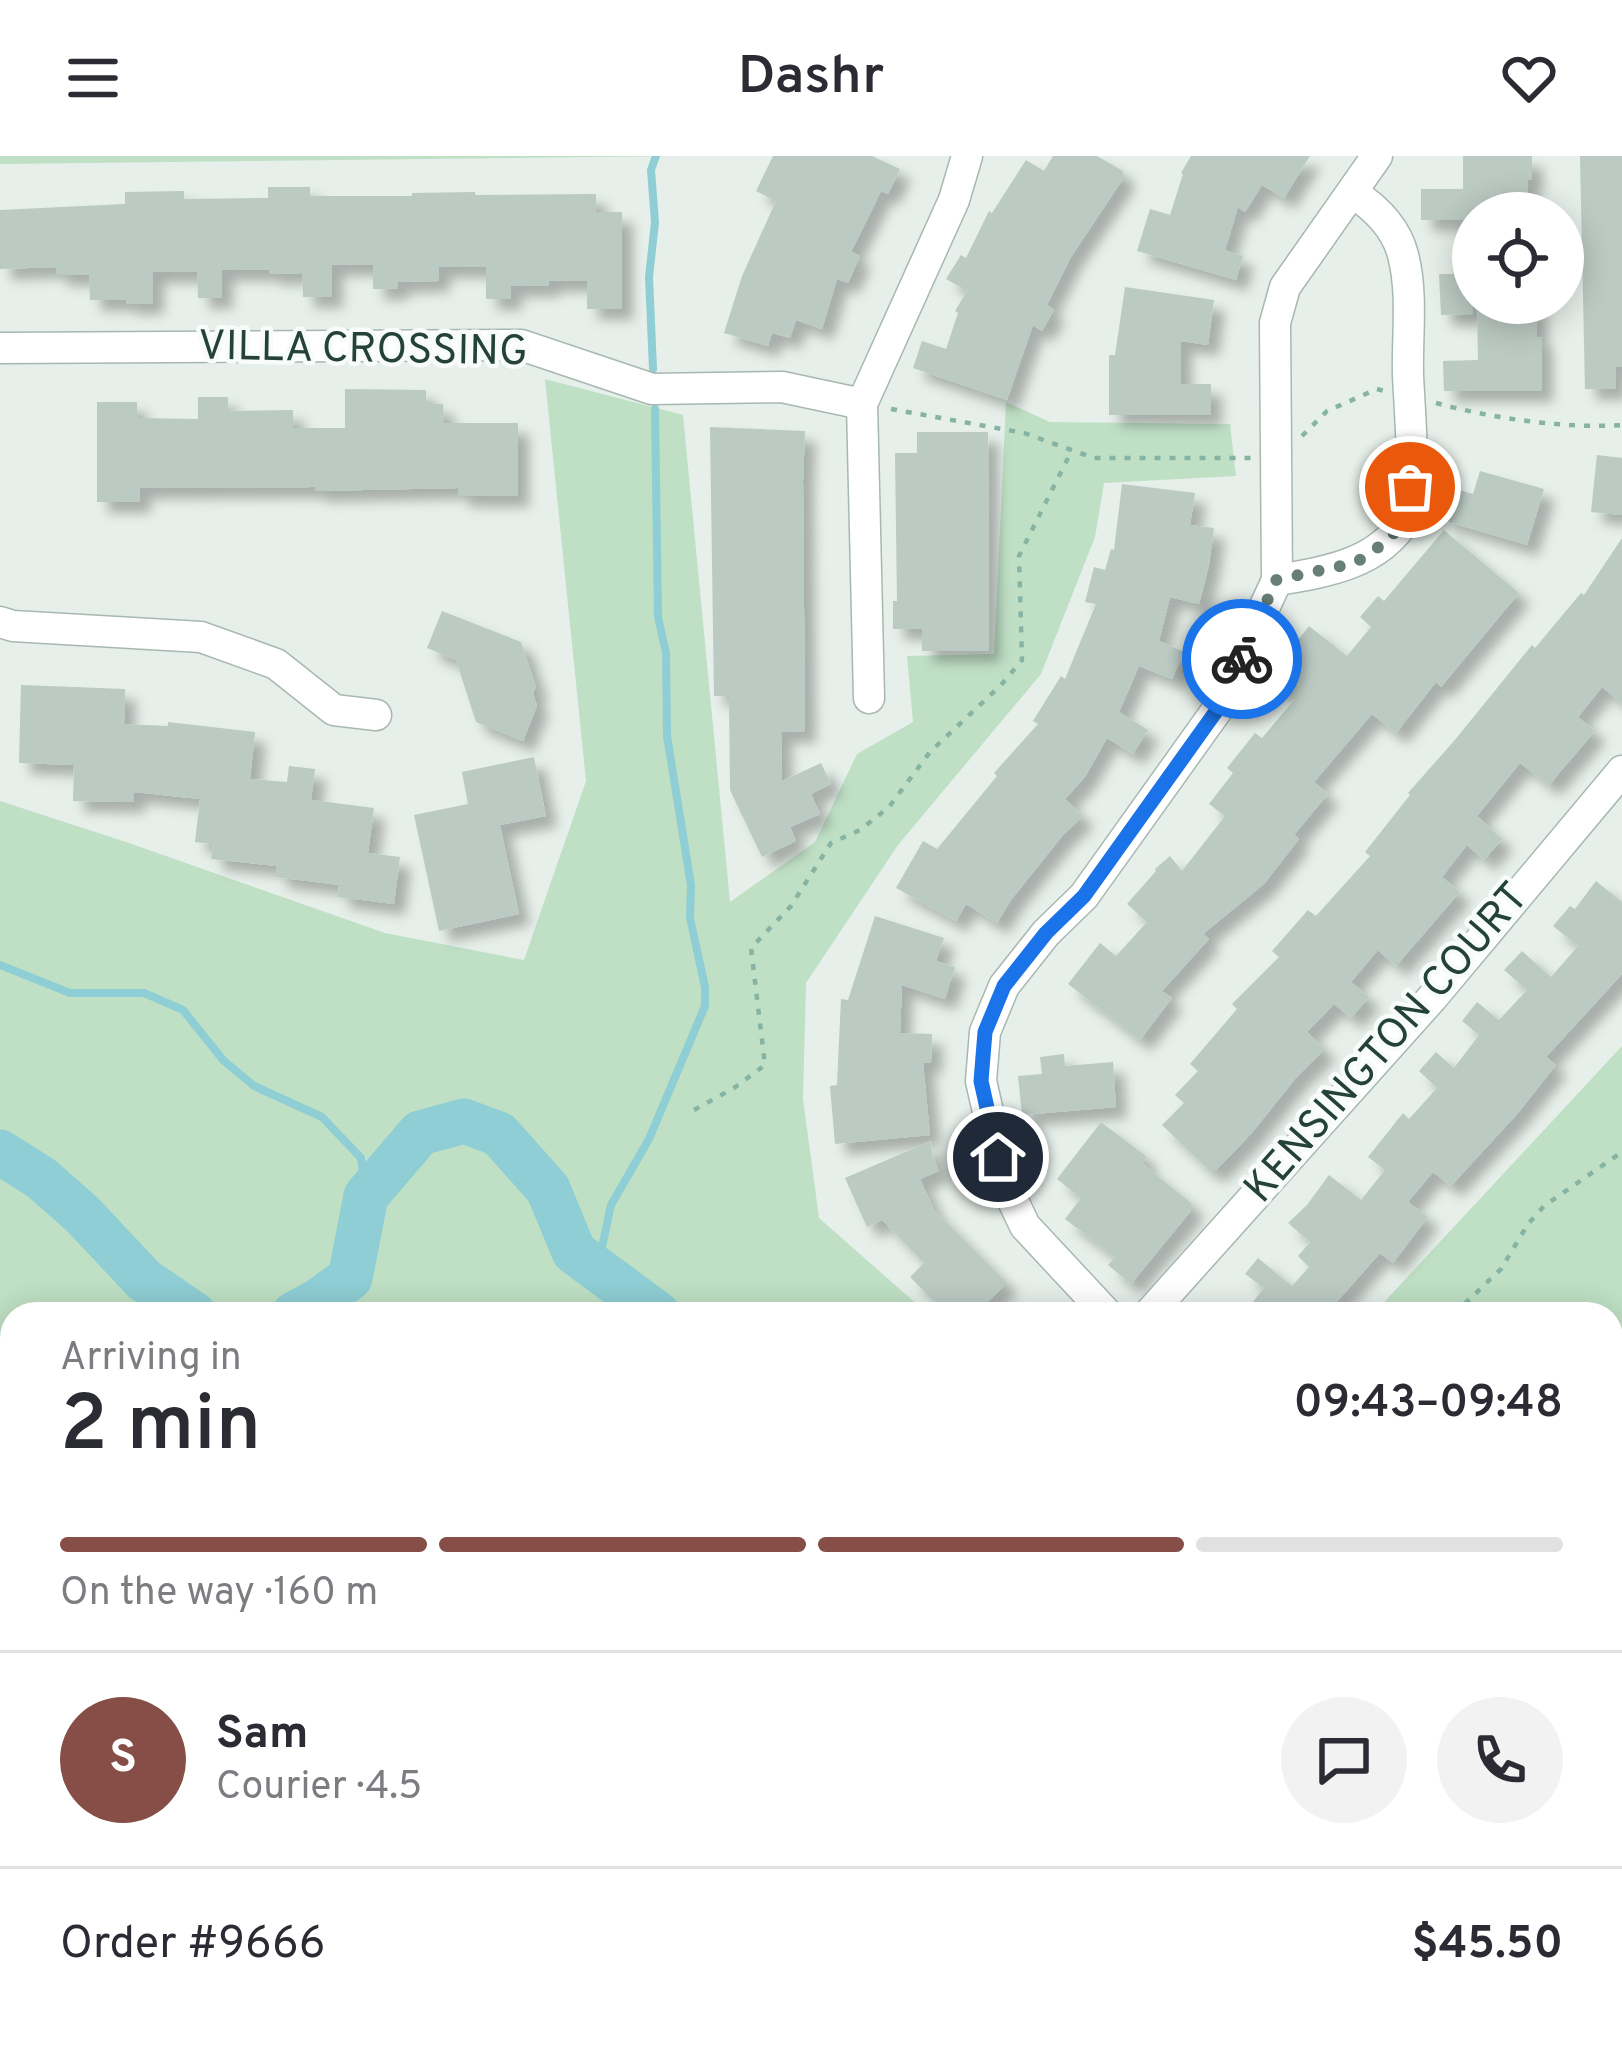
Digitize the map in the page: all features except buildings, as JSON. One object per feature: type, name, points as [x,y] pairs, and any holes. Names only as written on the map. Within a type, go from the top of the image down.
[{"type":"street","points":[[869,698],[862,404],[954,200],[967,156]]},
{"type":"street","points":[[1096,1302],[1025,1226],[1004,1181],[981,1081],[985,1032],[1004,986],[1046,933],[1084,896],[1217,710],[1276,580],[1274,323],[1285,287],[1377,156]]},
{"type":"street","points":[[1276,580],[1355,563],[1386,542],[1408,517],[1412,458],[1403,256],[1393,230],[1374,207],[1353,193]]},
{"type":"street","name":"VILLA CROSSING","points":[[0,348],[521,346],[652,389],[782,387],[862,404]]},
{"type":"street","points":[[0,622],[201,638],[277,664],[334,710],[376,715]]},
{"type":"street","name":"KENSINGTON COURT","points":[[1160,1302],[1432,998],[1622,771]]},
{"type":"path","points":[[862,404],[1024,433],[1094,458],[1276,458],[1327,411],[1377,389],[1469,412],[1596,427],[1622,425]]},
{"type":"path","points":[[694,1110],[765,1065],[751,948],[791,907],[831,843],[860,830],[890,807],[930,752],[1022,660],[1019,556],[1072,450]]},
{"type":"path","points":[[1467,1302],[1502,1269],[1544,1206],[1622,1152]]},
{"type":"green space","points":[[0,156],[679,156],[0,164]]},
{"type":"green space","points":[[545,379],[683,415],[730,902],[815,842],[857,754],[913,722],[907,656],[994,654],[1006,402],[1050,422],[1230,424],[1236,476],[1104,483],[1095,537],[1041,674],[898,845],[806,983],[803,1099],[819,1218],[914,1302],[0,1302],[0,801],[385,933],[524,960],[586,781]]},
{"type":"green space","points":[[1622,1046],[1622,1302],[1384,1302]]},
{"type":"waterway","points":[[653,369],[649,277],[655,222],[651,170],[656,156]]},
{"type":"waterway","points":[[597,1270],[611,1205],[649,1139],[705,1006],[667,736],[666,653],[658,617],[655,409]]},
{"type":"waterway","points":[[0,965],[70,993],[144,993],[183,1010],[223,1060],[254,1086],[322,1117],[361,1158],[366,1196]]},
{"type":"waterway","points":[[316,1302],[350,1278],[366,1196],[420,1133],[464,1121],[499,1134],[548,1189],[574,1252],[642,1302]]},
{"type":"waterway","points":[[0,1152],[41,1178],[144,1280],[176,1302]]},
{"type":"way so far","points":[[1242,659],[1276,580],[1355,563],[1386,542],[1408,517],[1410,487]]},
{"type":"route","points":[[998,1157],[981,1081],[985,1032],[1004,986],[1046,933],[1084,896],[1217,710],[1242,659]]}]
